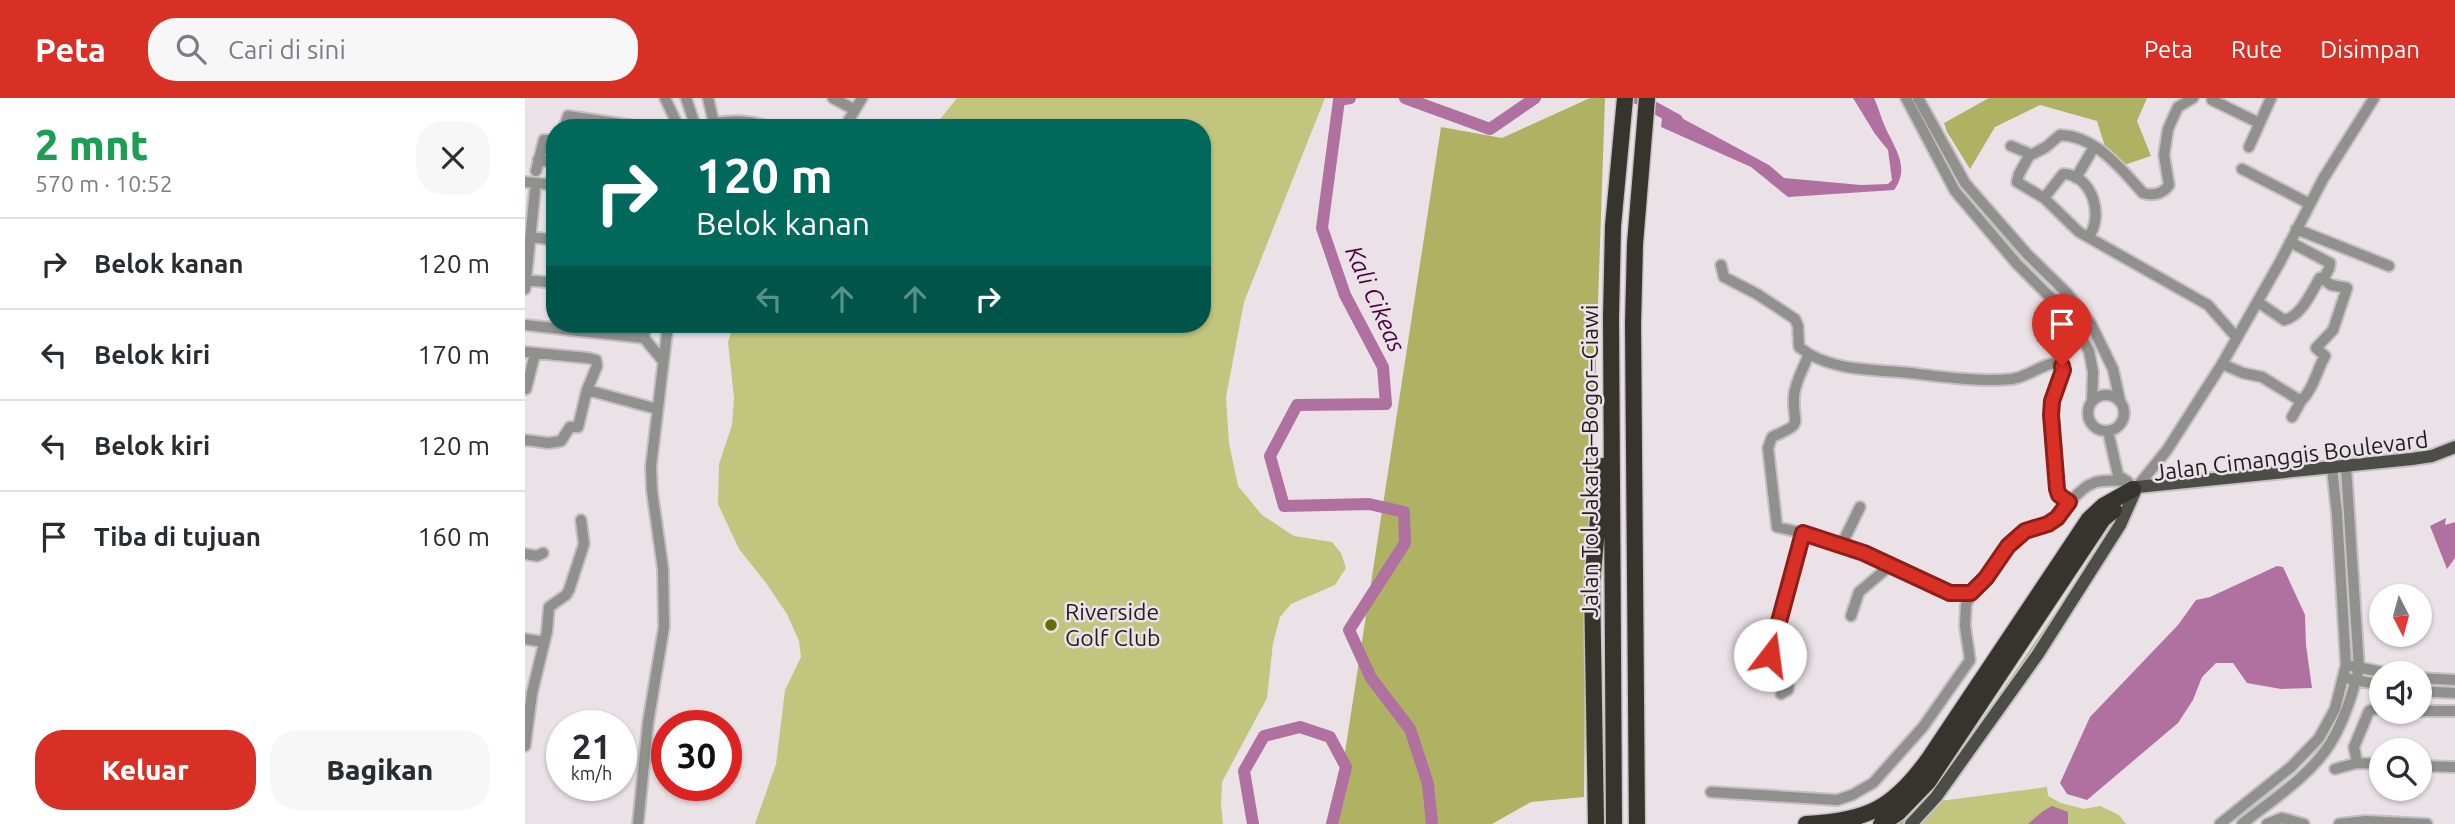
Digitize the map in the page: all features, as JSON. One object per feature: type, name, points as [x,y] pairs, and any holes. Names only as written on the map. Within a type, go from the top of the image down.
[{"type":"highway","name":"Jalan Tol Jakarta–Bogor–Ciawi","points":[[1615,824],[1611,375],[1613,226],[1625,98]]},
{"type":"highway","name":"Jalan Tol Jakarta–Bogor–Ciawi","points":[[1636,824],[1633,326],[1640,160],[1647,98]]},
{"type":"highway","points":[[1596,824],[1593,583],[1611,375]]},
{"type":"highway","points":[[1806,824],[1839,822],[1866,815],[1903,791],[1938,746],[2083,527],[2103,506],[2133,489]]},
{"type":"highway","points":[[1881,824],[1898,814],[1928,782],[2103,519],[2119,506],[2133,489]]},
{"type":"main road","name":"Jalan Cimanggis Boulevard","points":[[2133,489],[2156,493],[2339,471],[2432,456],[2455,447]]},
{"type":"main road","name":"Jalan Cimanggis Boulevard","points":[[2339,471],[2412,467],[2455,456]]},
{"type":"main road","points":[[1911,824],[1936,797],[2031,664],[2120,525],[2133,489]]},
{"type":"street","points":[[665,98],[675,119]]},
{"type":"street","points":[[686,98],[693,119]]},
{"type":"street","points":[[708,98],[713,119]]},
{"type":"street","points":[[833,98],[855,110]]},
{"type":"street","points":[[850,119],[862,98]]},
{"type":"street","points":[[1906,98],[1955,191],[2017,264],[2072,318],[2089,351],[2093,372],[2092,401],[2088,409],[2090,422],[2099,430],[2116,428],[2122,422],[2124,413],[2113,369],[2091,324],[2067,293],[2028,255],[1965,183],[1918,98]]},
{"type":"street","points":[[2193,98],[2178,107],[2168,130],[2164,155],[2169,185],[2165,191],[2149,195],[2143,193],[2120,165],[2094,147],[2076,138],[2060,135],[2029,156],[2017,182],[2044,198],[2071,226],[2088,237],[2208,304],[2237,338]]},
{"type":"street","points":[[2249,147],[2271,98]]},
{"type":"street","points":[[2133,489],[2167,450],[2222,364],[2323,179],[2374,98]]},
{"type":"street","points":[[2211,99],[2259,123]]},
{"type":"street","points":[[567,119],[568,116],[588,119]]},
{"type":"street","points":[[535,171],[546,140]]},
{"type":"street","points":[[2011,146],[2028,153],[2029,156]]},
{"type":"street","points":[[2076,178],[2094,147]]},
{"type":"street","points":[[538,160],[546,161]]},
{"type":"street","points":[[2242,169],[2310,204]]},
{"type":"street","points":[[2044,198],[2063,174],[2071,174],[2076,178],[2092,195],[2095,207],[2095,224],[2088,237]]},
{"type":"street","points":[[525,182],[546,184]]},
{"type":"street","points":[[1955,191],[1965,183]]},
{"type":"street","points":[[535,191],[526,284],[546,283]]},
{"type":"street","points":[[2296,229],[2389,266]]},
{"type":"street","points":[[531,237],[546,239]]},
{"type":"street","points":[[2258,302],[2284,320],[2291,319],[2296,316],[2320,278],[2323,279],[2331,266],[2290,242]]},
{"type":"street","points":[[1721,265],[1724,277],[1757,294],[1795,319],[1799,347],[1841,367],[1956,380],[2015,379],[2057,363],[2063,370],[2052,401],[2052,427],[2059,495],[2069,502]]},
{"type":"street","points":[[2292,417],[2313,385],[2325,356],[2316,348],[2333,330],[2347,288],[2331,285],[2323,279]]},
{"type":"street","points":[[525,325],[546,327]]},
{"type":"street","points":[[598,333],[644,338],[663,361]]},
{"type":"street","points":[[644,338],[645,333]]},
{"type":"street","points":[[638,824],[648,723],[664,616],[663,569],[651,479],[667,333]]},
{"type":"street","points":[[525,440],[549,443],[561,441],[570,427],[578,427],[587,390],[597,366],[596,360],[530,353],[526,389]]},
{"type":"street","points":[[1809,354],[1794,394],[1797,419],[1795,424],[1790,430],[1772,438],[1768,456],[1775,524],[1780,528],[1803,533],[1891,565],[1950,593],[1971,593]]},
{"type":"street","points":[[2222,364],[2262,377],[2301,401]]},
{"type":"street","points":[[587,390],[657,409]]},
{"type":"street","points":[[2092,401],[2108,395],[2120,401]]},
{"type":"street","points":[[2108,431],[2118,475],[2133,489]]},
{"type":"street","points":[[2242,824],[2298,780],[2330,745],[2346,712],[2350,679],[2346,665],[2339,471]]},
{"type":"street","points":[[2220,824],[2291,767],[2319,738],[2358,668],[2339,471]]},
{"type":"street","points":[[1711,793],[1836,800],[1852,795],[1873,783],[1923,727],[1971,660],[1965,626],[1966,605],[1971,593],[1986,578],[2008,546],[2025,531],[2048,524],[2057,518],[2089,483],[2103,480],[2133,489]]},
{"type":"street","points":[[1841,546],[1860,507]]},
{"type":"street","points":[[525,743],[529,692],[544,642],[549,607],[568,593],[583,548],[581,520]]},
{"type":"street","points":[[1781,694],[1788,690],[1789,681],[1770,655],[1803,533]]},
{"type":"street","points":[[525,554],[537,556],[543,553]]},
{"type":"street","points":[[1851,615],[1860,591],[1891,565]]},
{"type":"street","points":[[525,639],[544,642]]},
{"type":"street","points":[[2346,665],[2369,670]]},
{"type":"street","points":[[2350,679],[2369,683]]},
{"type":"street","points":[[2432,679],[2455,680]]},
{"type":"street","points":[[2432,692],[2455,693]]},
{"type":"street","points":[[2357,763],[2354,747],[2369,710]]},
{"type":"street","points":[[2432,711],[2455,711]]},
{"type":"street","points":[[2335,769],[2357,763],[2369,763]]},
{"type":"street","points":[[2432,766],[2455,767]]},
{"type":"street","points":[[2267,824],[2282,818],[2304,824]]},
{"type":"street","points":[[2339,824],[2366,821],[2427,824]]},
{"type":"green space","name":"Riverside Golf Club","points":[[957,98],[1325,98],[1244,302],[1226,397],[1229,443],[1238,486],[1262,515],[1294,536],[1332,542],[1341,553],[1346,568],[1335,585],[1291,604],[1280,617],[1273,643],[1267,698],[1222,782],[1223,824],[755,824],[776,764],[785,690],[801,657],[799,641],[787,614],[739,549],[718,504],[719,464],[732,425],[734,398],[728,342],[731,333],[1211,333],[1211,119],[940,119]]},
{"type":"green space","points":[[1590,98],[1605,98],[1585,686],[1584,797],[1531,802],[1492,824],[1334,824],[1441,127],[1502,138]]},
{"type":"green space","points":[[1989,98],[2147,98],[2137,121],[2151,156],[2112,169],[2097,121],[2040,105],[1995,127],[1970,169],[1944,123]]},
{"type":"green space","points":[[2111,531],[1995,710],[1907,824],[1895,824],[1925,797],[1962,749]]},
{"type":"green space","points":[[2047,787],[2048,796],[2061,803],[2084,809],[2100,806],[2119,815],[2126,824],[1917,824],[1940,801]]},
{"type":"shaded area","points":[[1853,98],[1874,98],[1876,102],[1900,159],[1901,174],[1894,190],[1788,197],[1751,167],[1661,127],[1663,108],[1769,165],[1784,178],[1861,185],[1888,184],[1892,180],[1888,150]]},
{"type":"shaded area","points":[[2446,518],[2445,525],[2455,522],[2455,558],[2447,569],[2430,526]]},
{"type":"shaded area","points":[[2277,566],[2283,567],[2305,615],[2312,688],[2281,689],[2247,683],[2233,663],[2216,663],[2202,677],[2193,700],[2178,723],[2087,800],[2067,794],[2060,783],[2090,717],[2178,625],[2196,600],[2210,597]]},
{"type":"shaded area","points":[[2052,806],[2068,812],[2068,824],[2028,824],[2043,811]]},
{"type":"waterway","name":"Kali Cikeas","points":[[1350,98],[1339,100],[1322,228],[1345,295],[1383,367],[1386,404],[1297,405],[1270,456],[1284,506],[1369,504],[1404,512],[1405,543],[1349,630],[1371,678],[1410,729],[1428,784],[1432,824]]},
{"type":"waterway","name":"Kali Cikeas","points":[[1405,98],[1490,129],[1535,98]]},
{"type":"waterway","name":"Kali Cikeas","points":[[1637,98],[1677,120]]},
{"type":"waterway","name":"Kali Cikeas","points":[[1253,824],[1244,771],[1264,736],[1300,727],[1330,737],[1346,767],[1332,824]]},
{"type":"place","name":"Riverside Golf Club","points":[[1051,625]]},
{"type":"route","points":[[1770,655],[1803,533],[1864,553],[1950,593],[1966,594],[1971,593],[1986,578],[2008,546],[2025,531],[2048,524],[2057,518],[2069,502],[2059,495],[2057,489],[2051,415],[2062,366]]}]
